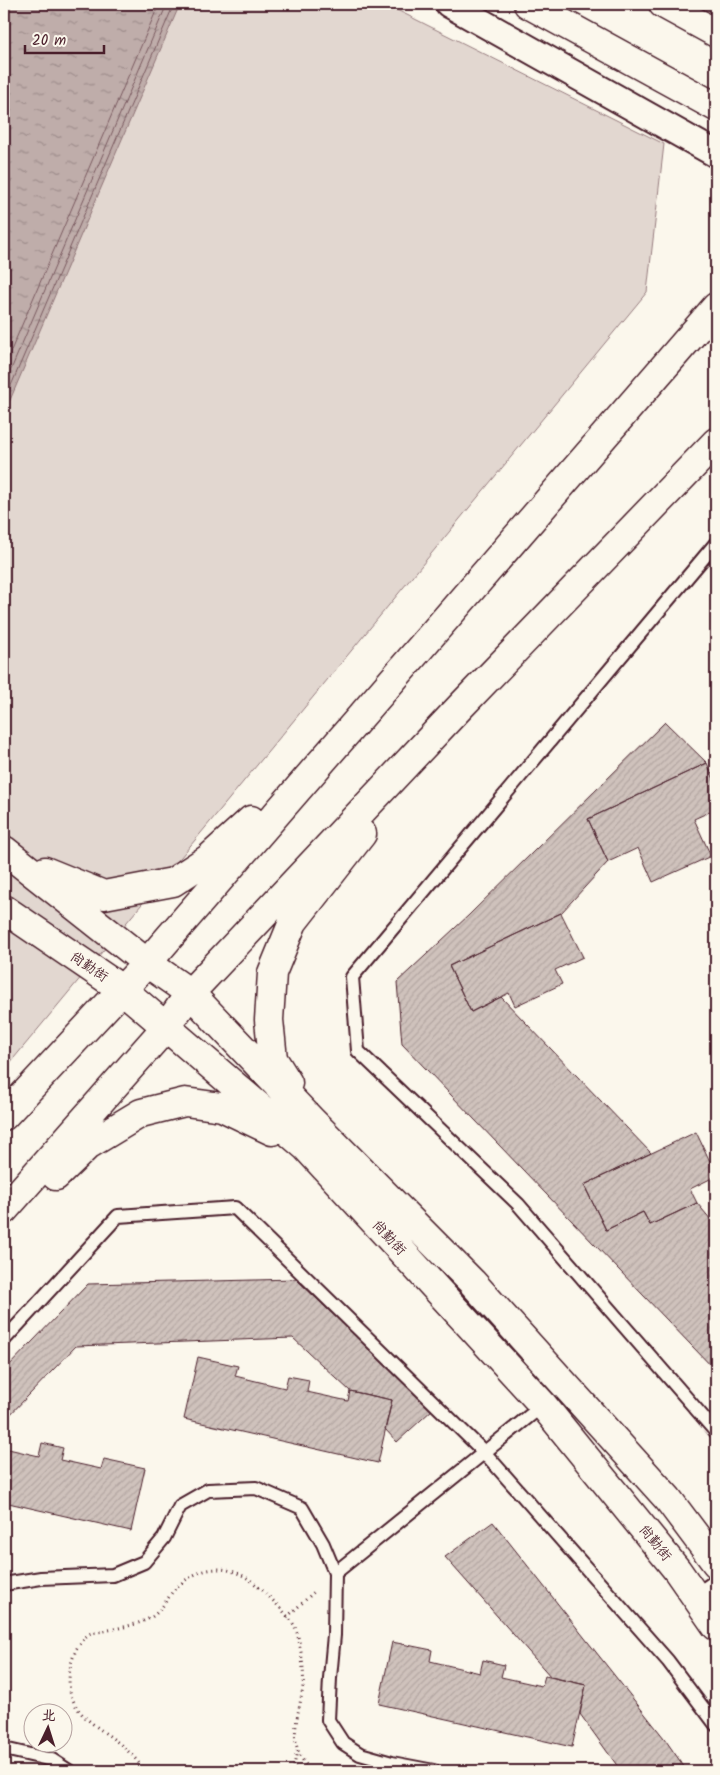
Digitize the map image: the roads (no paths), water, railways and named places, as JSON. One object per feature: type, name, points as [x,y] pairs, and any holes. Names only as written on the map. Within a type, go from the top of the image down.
[{"type":"main road","points":[[528,4],[716,107]]},
{"type":"main road","points":[[663,4],[716,33]]},
{"type":"main road","points":[[4,1116],[147,963],[716,307]]},
{"type":"main road","points":[[4,1210],[166,1027],[190,993],[461,706],[716,442]]},
{"type":"main road","points":[[8,853],[104,896],[173,882],[208,859],[262,811],[407,663]]},
{"type":"main road","points":[[311,1120],[273,1059],[269,1020],[272,973],[293,922],[461,706]]},
{"type":"main road","name":"尚勤街","points":[[8,853],[147,963],[190,993],[311,1120],[472,1282],[668,1498],[716,1563]]},
{"type":"main road","name":"尚勤街","points":[[4,909],[122,990],[306,1147],[543,1405],[677,1570],[707,1595],[716,1626]]},
{"type":"main road","points":[[4,1225],[88,1145],[141,1113],[185,1102],[222,1107],[306,1147]]},
{"type":"street","points":[[449,4],[716,154]]},
{"type":"lane","points":[[716,543],[352,977],[358,1051],[518,1204],[716,1432]]},
{"type":"lane","points":[[4,1340],[118,1216],[235,1208],[484,1452],[668,1661],[716,1725]]},
{"type":"lane","points":[[335,1573],[543,1405]]},
{"type":"lane","points":[[4,1584],[41,1578],[113,1575],[144,1562],[164,1538],[180,1506],[208,1490],[256,1488],[302,1508],[323,1544],[335,1573],[334,1635],[328,1720],[343,1743],[360,1754],[392,1763],[434,1771]]},
{"type":"lane","points":[[4,1749],[52,1760],[69,1771]]},
{"type":"water","points":[[4,4],[180,4],[4,414]]}]
